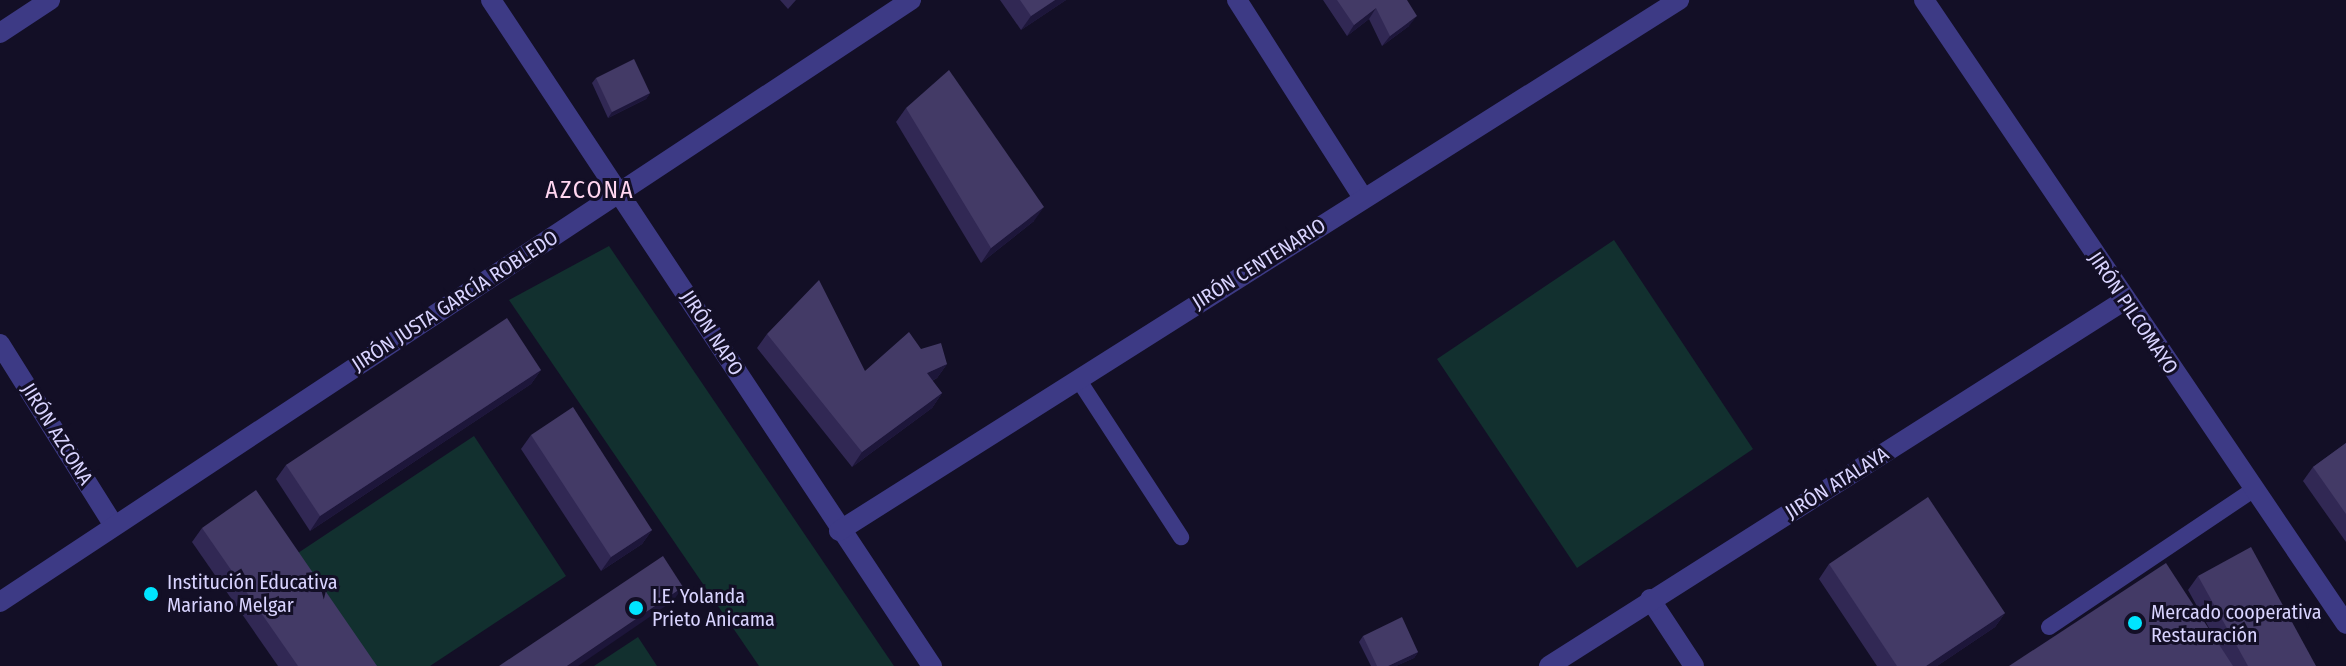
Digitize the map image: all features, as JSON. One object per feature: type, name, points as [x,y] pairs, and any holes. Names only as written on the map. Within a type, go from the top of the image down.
[{"type":"street","points":[[0,33],[50,0]]},
{"type":"street","name":"JIRÓN NAPO","points":[[491,0],[621,192],[839,531],[932,666]]},
{"type":"street","name":"JIRÓN JUSTA GARCÍA ROBLEDO","points":[[0,602],[113,524],[911,0]]},
{"type":"street","points":[[1237,0],[1363,198]]},
{"type":"street","name":"JIRÓN CENTENARIO","points":[[839,531],[1679,0]]},
{"type":"street","name":"JIRÓN PILCOMAYO","points":[[1924,0],[2346,624]]},
{"type":"street","name":"JIRÓN ATALAYA","points":[[1549,666],[2125,300]]},
{"type":"street","name":"JIRÓN AZCONA","points":[[0,344],[113,524]]},
{"type":"street","points":[[1650,599],[1694,666]]},
{"type":"lane","points":[[1078,379],[1181,537]]},
{"type":"lane","points":[[2049,627],[2253,490]]},
{"type":"green space","points":[[1614,240],[1753,449],[1577,568],[1437,359]]},
{"type":"green space","points":[[609,246],[894,666],[759,666],[509,300]]},
{"type":"green space","points":[[474,436],[566,576],[430,666],[371,666],[298,553]]},
{"type":"green space","points":[[638,637],[657,666],[594,666]]},
{"type":"building","points":[[1020,0],[1055,0],[1031,16]]},
{"type":"building","points":[[1337,0],[1407,0],[1417,16],[1390,36],[1376,8],[1354,25]]},
{"type":"building","points":[[634,59],[650,93],[612,112],[596,78]]},
{"type":"building","points":[[949,70],[1044,207],[991,248],[906,108]]},
{"type":"building","points":[[819,280],[865,371],[909,332],[921,349],[941,343],[947,364],[927,373],[942,393],[862,452],[767,334]]},
{"type":"building","points":[[507,318],[541,370],[320,516],[286,465]]},
{"type":"building","points":[[573,407],[652,530],[611,557],[531,435]]},
{"type":"building","points":[[2346,443],[2346,514],[2313,467]]},
{"type":"building","points":[[256,490],[377,666],[298,666],[202,528]]},
{"type":"building","points":[[1928,497],[2005,613],[1926,666],[1897,666],[1829,564]]},
{"type":"building","points":[[2251,547],[2316,666],[2248,666],[2198,576]]},
{"type":"building","points":[[663,556],[683,587],[567,666],[499,666]]},
{"type":"building","name":"Mercado cooperativa Restauración","points":[[2166,563],[2233,666],[2009,666]]},
{"type":"building","points":[[1402,617],[1418,652],[1388,666],[1377,666],[1363,636]]},
{"type":"place","name":"Institución Educativa Mariano Melgar","points":[[151,594]]},
{"type":"place","name":"I.E. Yolanda Prieto Anicama","points":[[636,608]]},
{"type":"place","name":"Mercado cooperativa Restauración","points":[[2135,623]]},
{"type":"district","name":"AZCONA","points":[[590,191]]}]
